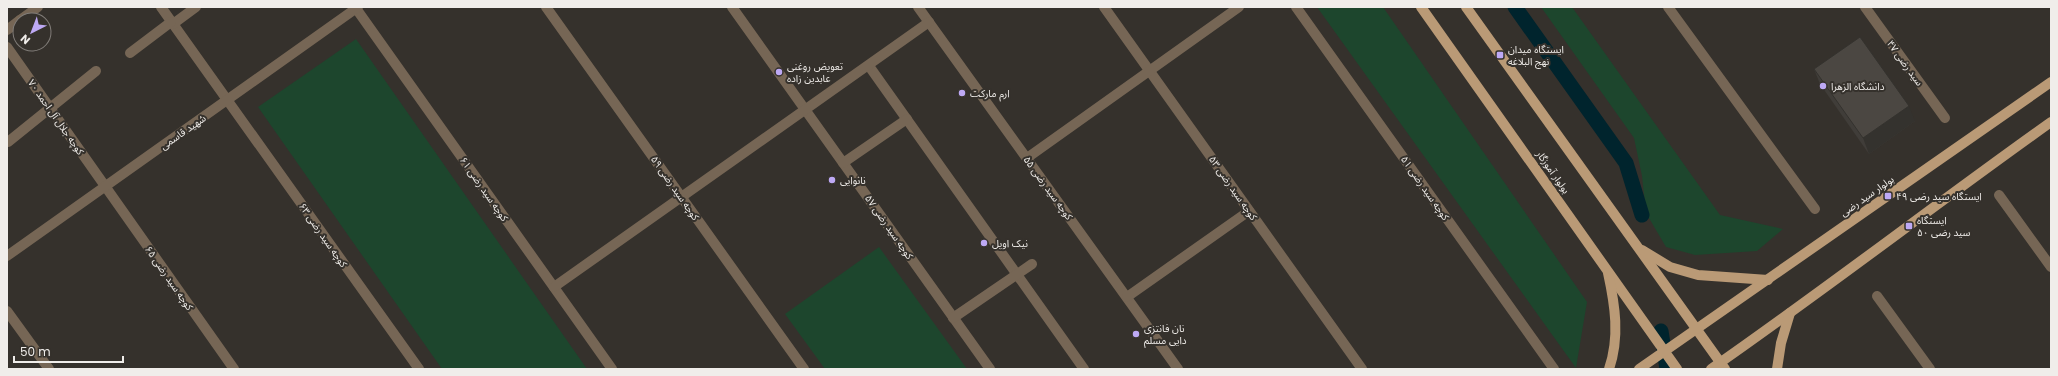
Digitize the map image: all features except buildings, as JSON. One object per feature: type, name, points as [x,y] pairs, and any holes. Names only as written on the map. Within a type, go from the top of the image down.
[{"type":"main road","name":"بولوار آموزگار","points":[[1421,7],[1608,269],[1677,369]]},
{"type":"main road","points":[[1466,7],[1722,366]]},
{"type":"main road","name":"بولوار سید رضی","points":[[1664,351],[2051,82]]},
{"type":"main road","points":[[1711,369],[1722,366],[1790,312],[2051,122]]},
{"type":"main road","points":[[1637,247],[1670,267],[1698,275],[1768,280]]},
{"type":"main road","points":[[1608,269],[1615,308],[1615,336],[1609,369]]},
{"type":"main road","points":[[1777,369],[1781,343],[1790,312]]},
{"type":"main road","points":[[1639,369],[1664,351]]},
{"type":"street","name":"کوچه سید رضی ۶۳","points":[[161,7],[419,369]]},
{"type":"street","points":[[130,53],[196,7]]},
{"type":"street","name":"کوچه سید رضی ۵۹","points":[[546,7],[804,369]]},
{"type":"street","name":"کوچه سید رضی ۵۷","points":[[732,7],[990,369]]},
{"type":"street","name":"کوچه سید رضی ۵۵","points":[[918,7],[1178,369]]},
{"type":"street","name":"کوچه سید رضی ۵۳","points":[[1104,7],[1362,369]]},
{"type":"street","points":[[1027,158],[1239,7]]},
{"type":"street","name":"کوچه سید رضی ۵۱","points":[[1296,7],[1554,369]]},
{"type":"street","points":[[1668,7],[1815,209]]},
{"type":"street","name":"سید رضی ۴۷","points":[[1865,7],[1945,118]]},
{"type":"street","name":"شهید قاسمی","points":[[7,256],[356,8]]},
{"type":"street","name":"کوچه سید رضی ۶۱","points":[[356,8],[612,369]]},
{"type":"street","points":[[554,288],[929,22]]},
{"type":"street","name":"کوچه جلال آل احمد ۷۰","points":[[7,47],[105,187]]},
{"type":"street","points":[[869,66],[1084,369]]},
{"type":"street","points":[[8,142],[96,71]]},
{"type":"street","points":[[843,163],[906,118]]},
{"type":"street","name":"کوچه سید رضی ۶۵","points":[[105,187],[234,369]]},
{"type":"street","points":[[1999,195],[2051,268]]},
{"type":"street","points":[[1127,298],[1249,211]]},
{"type":"street","points":[[953,318],[1032,264]]},
{"type":"street","points":[[1877,296],[1930,369]]},
{"type":"street","points":[[7,311],[49,369]]},
{"type":"green space","points":[[1317,7],[1383,7],[1587,302],[1576,368]]},
{"type":"green space","points":[[1541,7],[1572,7],[1720,215],[1783,229],[1757,251],[1695,255],[1666,247],[1646,213],[1642,176],[1634,138]]},
{"type":"green space","points":[[356,39],[587,369],[442,369],[258,107]]},
{"type":"green space","points":[[879,247],[967,369],[825,369],[785,314]]},
{"type":"waterway","points":[[1515,7],[1626,163],[1642,215]]},
{"type":"waterway","points":[[1661,331],[1667,369]]},
{"type":"place","name":"ایستگاه میدان نهج البلاغه","points":[[1500,55]]},
{"type":"place","name":"تعویض روغنی عابدین زاده","points":[[779,72]]},
{"type":"place","name":"دانشگاه الزهرا","points":[[1823,86]]},
{"type":"place","name":"ارم مارکت","points":[[962,93]]},
{"type":"place","name":"نانوایی","points":[[832,180]]},
{"type":"place","name":"ایستگاه سید رضی ۴۹","points":[[1888,196]]},
{"type":"place","name":"ایستگاه سید رضی ۵۰","points":[[1909,226]]},
{"type":"place","name":"نیک اویل","points":[[984,243]]},
{"type":"place","name":"نان فانتزی دایی مسلم","points":[[1136,334]]}]
